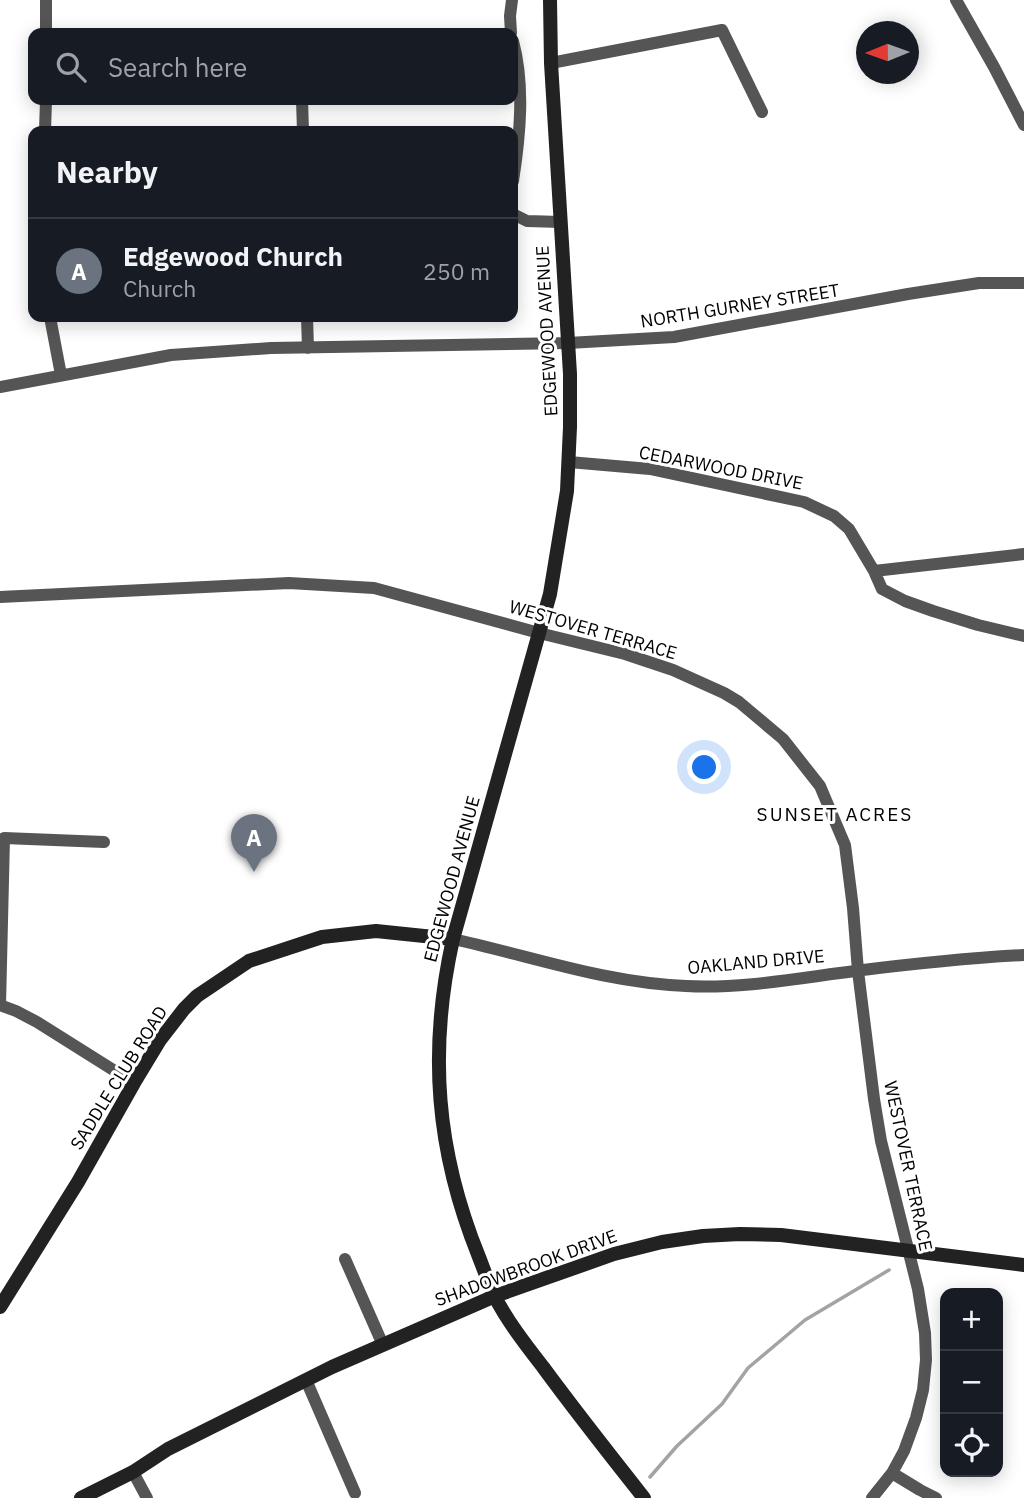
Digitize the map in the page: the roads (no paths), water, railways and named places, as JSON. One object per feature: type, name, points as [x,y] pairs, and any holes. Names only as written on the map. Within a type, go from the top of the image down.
[{"type":"street","points":[[46,0],[46,28]]},
{"type":"street","points":[[511,28],[512,0]]},
{"type":"street","name":"EDGEWOOD AVENUE","points":[[550,0],[551,63],[570,374],[566,502],[556,566],[539,633],[453,939],[441,1012],[439,1078],[442,1127],[466,1224],[495,1296],[514,1328],[575,1412],[644,1498]]},
{"type":"street","points":[[956,0],[1024,125]]},
{"type":"street","points":[[551,63],[722,30],[762,113]]},
{"type":"street","points":[[518,65],[518,126]]},
{"type":"street","points":[[46,105],[46,126]]},
{"type":"street","points":[[302,105],[303,126]]},
{"type":"street","name":"EDGEWOOD AVENUE","points":[[518,217],[527,222],[561,222]]},
{"type":"street","name":"NORTH GURNEY STREET","points":[[0,387],[171,355],[271,348],[568,344],[674,337],[979,283],[1024,283]]},
{"type":"street","points":[[52,322],[61,375]]},
{"type":"street","points":[[307,322],[308,348]]},
{"type":"street","name":"CEDARWOOD DRIVE","points":[[569,462],[650,469],[804,502],[834,516],[849,529],[882,589],[905,601],[978,625],[1024,636]]},
{"type":"street","points":[[874,571],[1024,554]]},
{"type":"street","name":"WESTOVER TERRACE","points":[[0,597],[289,583],[386,591],[625,654],[673,670],[739,702],[783,739],[820,786],[845,845],[874,1099],[881,1141],[918,1289],[925,1333],[923,1390],[916,1418],[904,1451],[892,1473],[872,1498]]},
{"type":"street","points":[[104,842],[4,838],[0,1005],[37,1022],[134,1083]]},
{"type":"street","name":"SADDLE CLUB ROAD","points":[[1,1301],[78,1182],[160,1040],[197,996],[248,961],[322,937],[376,931],[453,939]]},
{"type":"street","name":"OAKLAND DRIVE","points":[[453,939],[621,981],[688,986],[723,986],[1024,955]]},
{"type":"street","name":"SHADOWBROOK DRIVE","points":[[81,1498],[133,1472],[168,1449],[383,1345],[495,1296],[614,1254],[662,1242],[703,1236],[781,1235],[1024,1265]]},
{"type":"street","points":[[345,1259],[383,1345]]},
{"type":"street","points":[[306,1380],[355,1493]]},
{"type":"street","points":[[133,1472],[147,1498]]},
{"type":"street","points":[[892,1473],[936,1498]]},
{"type":"waterway","points":[[650,1477],[677,1446],[722,1404],[748,1368],[805,1320],[889,1270]]},
{"type":"place","name":"Edgewood Church","points":[[254,872]]},
{"type":"district","name":"SUNSET ACRES","points":[[835,814]]}]
